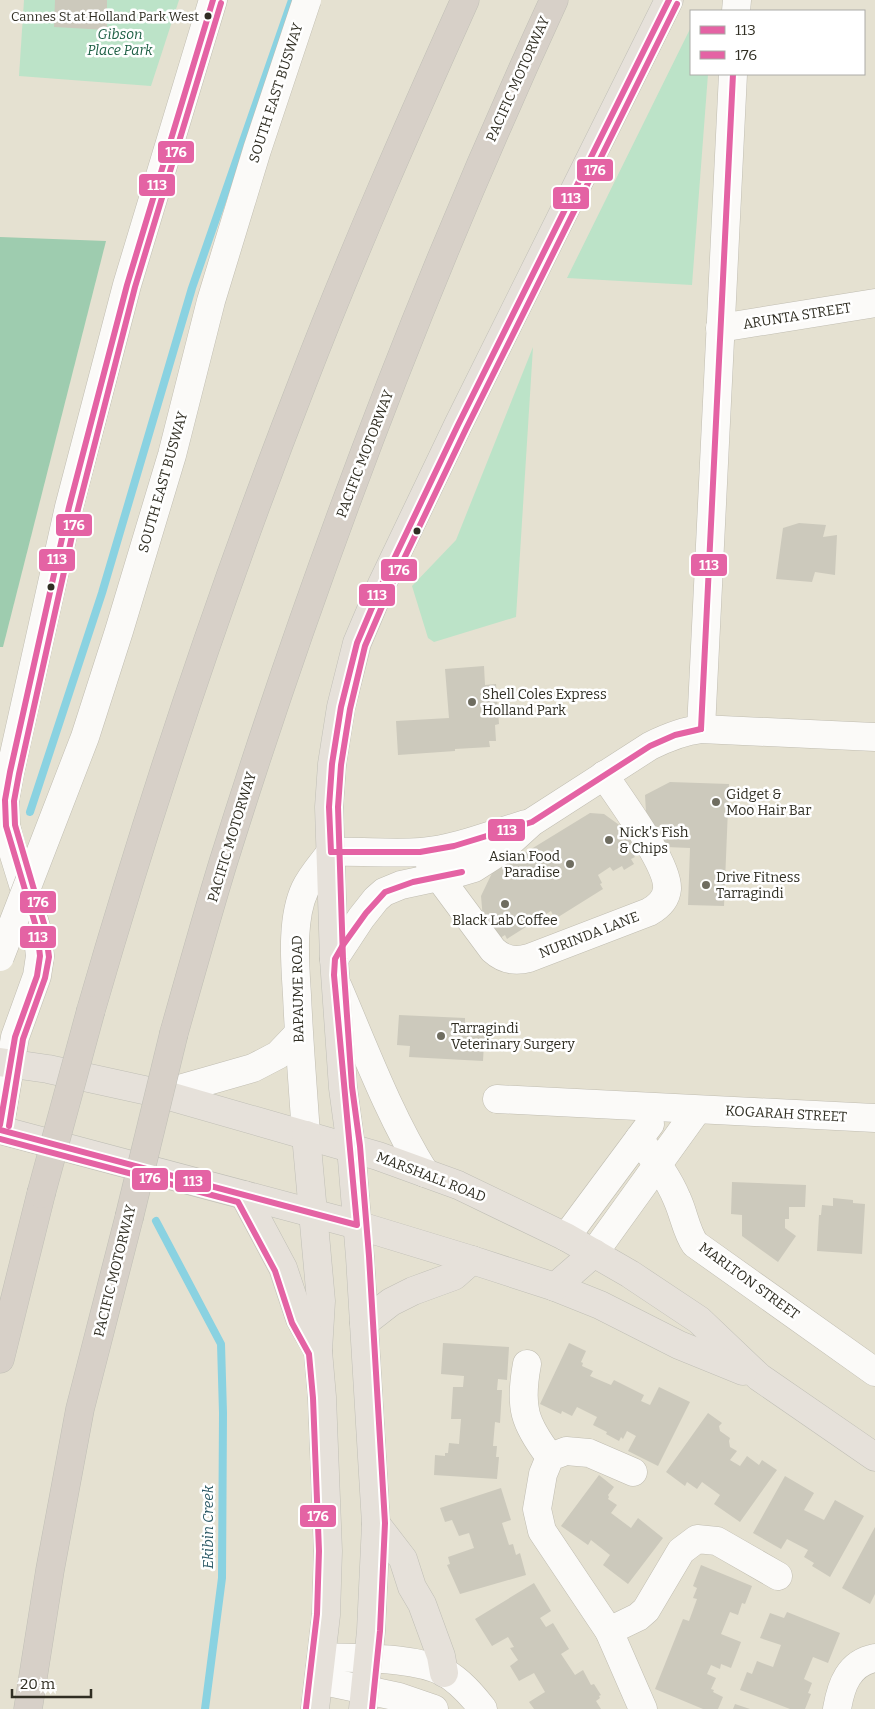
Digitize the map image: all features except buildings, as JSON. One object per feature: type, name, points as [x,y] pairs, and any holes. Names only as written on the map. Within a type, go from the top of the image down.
[{"type":"highway","points":[[0,1359],[41,1194],[90,1010],[152,808],[260,494],[302,383],[403,139],[465,0]]},
{"type":"highway","name":"PACIFIC MOTORWAY","points":[[28,1709],[50,1570],[80,1409],[174,1033],[223,864],[267,728],[361,462],[453,230],[515,85],[554,0]]},
{"type":"main road","points":[[363,1699],[368,1660],[376,1524],[357,1224],[351,1148],[343,1088],[335,971],[329,807],[332,764],[341,707],[357,643],[382,584],[454,434],[669,0]]},
{"type":"main road","name":"MARSHALL ROAD","points":[[5,1062],[88,1077],[162,1094],[378,1156],[426,1173],[487,1199],[566,1237],[630,1274],[699,1320],[759,1377],[875,1457]]},
{"type":"main road","name":"MARSHALL ROAD","points":[[0,1130],[357,1224],[555,1287],[600,1306],[679,1345],[759,1377]]},
{"type":"main road","points":[[306,1135],[321,1301],[318,1351],[322,1397],[328,1551],[326,1614],[315,1709]]},
{"type":"main road","points":[[244,1195],[283,1268],[300,1319],[318,1351]]},
{"type":"main road","points":[[555,1287],[566,1237]]},
{"type":"main road","points":[[555,1287],[594,1254]]},
{"type":"main road","points":[[364,1323],[390,1302],[413,1290],[454,1276],[472,1260]]},
{"type":"main road","points":[[376,1524],[403,1559],[412,1587],[422,1604],[441,1656],[444,1673]]},
{"type":"street","points":[[0,1125],[5,1062],[37,976],[40,956],[37,930],[6,826],[3,799],[76,478],[127,285],[213,0]]},
{"type":"street","name":"SOUTH EAST BUSWAY","points":[[0,957],[85,737],[172,455],[211,301],[257,150],[307,0]]},
{"type":"street","points":[[702,729],[733,75]]},
{"type":"street","name":"ARUNTA STREET","points":[[720,328],[875,303]]},
{"type":"street","points":[[426,1173],[401,1132],[386,1102],[335,971],[362,918],[379,896],[401,885],[466,871],[482,863],[506,847],[532,822],[604,775],[650,746],[665,738],[683,732],[702,729],[875,737]]},
{"type":"street","name":"NURINDA LANE","points":[[420,852],[493,950],[498,955],[510,960],[529,958],[654,909],[661,903],[666,894],[667,883],[665,873],[650,846],[604,775]]},
{"type":"street","points":[[331,852],[420,852],[454,846],[532,822]]},
{"type":"street","name":"BAPAUME ROAD","points":[[306,1135],[298,1034],[295,969],[296,936],[304,890],[331,852]]},
{"type":"street","points":[[162,1094],[253,1068],[278,1056],[298,1034]]},
{"type":"street","name":"KOGARAH STREET","points":[[498,1099],[875,1118]]},
{"type":"street","points":[[566,1237],[663,1108]]},
{"type":"street","points":[[594,1254],[697,1110]]},
{"type":"street","name":"MARLTON STREET","points":[[639,1139],[673,1191],[681,1207],[688,1232],[695,1244],[875,1372]]},
{"type":"street","points":[[527,1364],[522,1386],[523,1405],[527,1421],[536,1438],[550,1457]]},
{"type":"street","points":[[632,1472],[589,1453],[566,1451],[550,1457],[543,1474],[537,1509],[542,1531],[609,1631],[643,1709]]},
{"type":"street","points":[[609,1631],[638,1617],[646,1610],[681,1551],[697,1539],[717,1540],[778,1576]]},
{"type":"street","points":[[837,1709],[840,1689],[850,1673],[864,1660],[875,1658]]},
{"type":"street","points":[[320,1669],[368,1660],[403,1661],[427,1666],[444,1673],[470,1692],[483,1709]]},
{"type":"street","points":[[320,1669],[363,1699],[399,1697],[434,1709]]},
{"type":"green space","name":"Gibson Place Park","points":[[24,0],[179,0],[151,86],[19,76]]},
{"type":"green space","points":[[690,29],[690,75],[708,75],[692,285],[567,278]]},
{"type":"green space","points":[[0,237],[106,241],[3,647],[0,647]]},
{"type":"green space","points":[[533,347],[516,617],[434,642],[428,638],[412,586],[456,540]]},
{"type":"waterway","points":[[30,812],[102,593],[192,288],[292,0]]},
{"type":"waterway","name":"Ekibin Creek","points":[[156,1221],[221,1344],[223,1413],[222,1578],[205,1709]]},
{"type":"transit line","name":"113","points":[[0,1125],[15,1037],[37,976],[40,956],[37,930],[6,826],[5,800],[10,772],[69,507],[127,285],[213,0]]},
{"type":"transit line","name":"113","points":[[669,0],[458,425],[382,584],[357,643],[341,707],[332,764],[329,807],[331,852],[420,852],[454,846],[532,822],[650,746],[675,735],[701,729]]},
{"type":"transit line","name":"176","points":[[9,1126],[23,1039],[45,978],[49,957],[45,927],[15,825],[14,801],[19,774],[78,509],[135,287],[221,3]]},
{"type":"transit line","name":"176","points":[[372,1709],[380,1631],[385,1523],[369,1256],[360,1146],[352,1087],[343,959],[338,807],[341,765],[350,709],[365,646],[390,588],[466,429],[677,4]]},
{"type":"transit line","name":"113","points":[[701,729],[733,75]]},
{"type":"transit line","name":"113","points":[[0,1130],[357,1225],[334,975],[335,959],[366,913],[385,892],[413,882],[462,872]]},
{"type":"transit line","name":"176","points":[[0,1139],[238,1202],[275,1271],[292,1323],[309,1354],[313,1398],[319,1551],[317,1614],[306,1708]]},
{"type":"place","name":"Cannes St at Holland Park West","points":[[208,16]]},
{"type":"place","name":"Shell Coles Express Holland Park","points":[[472,702]]},
{"type":"place","name":"Gidget & Moo Hair Bar","points":[[716,802]]},
{"type":"place","name":"Nick's Fish & Chips","points":[[609,840]]},
{"type":"place","name":"Asian Food Paradise","points":[[570,864]]},
{"type":"place","name":"Drive Fitness Tarragindi","points":[[706,885]]},
{"type":"place","name":"Black Lab Coffee","points":[[505,904]]},
{"type":"place","name":"Tarragindi Veterinary Surgery","points":[[441,1036]]}]
